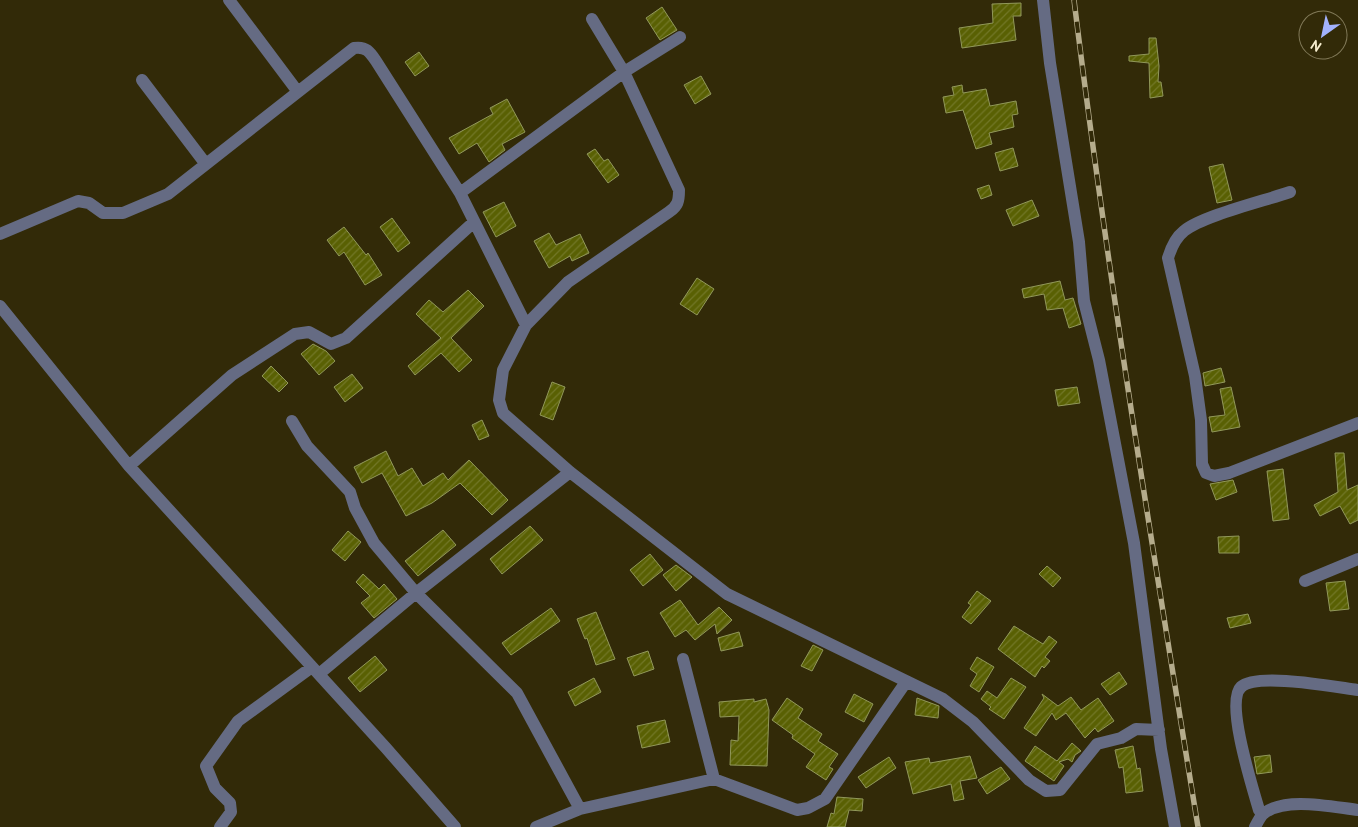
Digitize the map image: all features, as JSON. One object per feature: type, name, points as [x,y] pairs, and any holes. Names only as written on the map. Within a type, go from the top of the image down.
[{"type":"street","points":[[229,0],[298,92]]},
{"type":"street","points":[[1043,0],[1050,63],[1079,242],[1084,301],[1099,360],[1134,543],[1158,730],[1175,827]]},
{"type":"street","points":[[592,19],[624,72],[679,190],[679,200],[676,206],[669,212],[568,282],[526,325],[503,370],[499,400],[503,413],[570,472],[727,594],[943,699],[972,722],[1029,780],[1046,790],[1060,790],[1097,744],[1122,738],[1136,729],[1158,730]]},
{"type":"street","points":[[460,193],[624,72],[680,37]]},
{"type":"street","points":[[0,234],[78,202],[89,203],[103,213],[123,213],[168,194],[354,48],[361,47],[368,50],[460,193],[526,325]]},
{"type":"street","points":[[142,80],[205,164]]},
{"type":"street","points":[[1290,192],[1197,223],[1183,232],[1172,245],[1168,258],[1195,376],[1201,420],[1202,464],[1206,472],[1214,476],[1229,473],[1358,423]]},
{"type":"street","points":[[129,466],[232,375],[295,334],[309,332],[331,344],[346,338],[474,222]]},
{"type":"street","points":[[0,306],[129,466],[455,827]]},
{"type":"street","points":[[292,421],[307,446],[350,492],[355,508],[374,543],[416,593],[517,692],[580,809]]},
{"type":"street","points":[[220,827],[231,812],[230,803],[215,788],[206,766],[238,721],[315,671],[570,472]]},
{"type":"street","points":[[1305,581],[1358,559]]},
{"type":"street","points":[[683,659],[714,779]]},
{"type":"street","points":[[1262,814],[1258,810],[1249,775],[1235,708],[1236,696],[1241,687],[1254,681],[1275,681],[1358,690]]},
{"type":"street","points":[[536,827],[580,809],[714,779],[796,810],[808,808],[825,799],[906,682]]},
{"type":"street","points":[[1255,827],[1262,814],[1276,807],[1303,804],[1358,810]]},
{"type":"building","points":[[1021,3],[1021,16],[1013,16],[1016,40],[962,48],[959,28],[993,23],[992,4]]},
{"type":"building","points":[[662,7],[677,30],[660,40],[646,18]]},
{"type":"building","points":[[1149,38],[1156,38],[1159,66],[1158,82],[1161,82],[1163,96],[1150,98],[1149,63],[1129,61],[1129,56],[1149,54]]},
{"type":"building","points":[[419,52],[429,66],[415,76],[405,62]]},
{"type":"building","points":[[701,76],[711,94],[695,104],[684,85]]},
{"type":"building","points":[[962,85],[963,93],[986,89],[990,106],[1016,101],[1018,114],[1012,115],[1014,127],[989,133],[992,144],[976,149],[963,110],[946,113],[943,97],[954,95],[952,87]]},
{"type":"building","points":[[507,99],[525,132],[502,144],[505,150],[489,162],[477,143],[459,154],[449,138],[493,114],[490,108]]},
{"type":"building","points":[[1013,148],[1018,166],[1000,171],[995,153]]},
{"type":"building","points":[[595,149],[604,161],[608,159],[619,175],[608,183],[587,154]]},
{"type":"building","points":[[1223,164],[1232,200],[1217,203],[1209,167]]},
{"type":"building","points":[[989,185],[992,195],[981,199],[977,189]]},
{"type":"building","points":[[1032,200],[1039,216],[1013,226],[1006,210]]},
{"type":"building","points":[[504,202],[516,226],[496,237],[483,212]]},
{"type":"building","points":[[392,218],[410,243],[398,252],[380,227]]},
{"type":"building","points":[[344,227],[366,255],[368,253],[382,275],[365,285],[344,252],[339,256],[327,240]]},
{"type":"building","points":[[549,233],[556,245],[580,234],[589,253],[572,261],[570,256],[549,268],[534,241]]},
{"type":"building","points":[[697,278],[714,289],[697,315],[680,304]]},
{"type":"building","points":[[1060,281],[1065,300],[1073,298],[1081,324],[1069,328],[1063,308],[1047,310],[1044,294],[1024,298],[1022,289]]},
{"type":"building","points":[[468,290],[484,306],[451,338],[472,360],[459,372],[441,353],[415,375],[408,366],[441,338],[416,314],[429,300],[443,312]]},
{"type":"building","points":[[313,344],[326,351],[335,361],[319,375],[301,354]]},
{"type":"building","points":[[271,366],[288,383],[279,392],[262,376]]},
{"type":"building","points":[[1221,368],[1225,382],[1205,386],[1203,373]]},
{"type":"building","points":[[352,374],[363,388],[345,402],[334,387]]},
{"type":"building","points":[[552,382],[565,387],[553,420],[540,415]]},
{"type":"building","points":[[1077,387],[1080,403],[1058,406],[1055,390]]},
{"type":"building","points":[[1231,387],[1240,427],[1212,432],[1209,417],[1225,415],[1220,389]]},
{"type":"building","points":[[482,420],[489,436],[479,440],[472,425]]},
{"type":"building","points":[[386,451],[398,476],[412,468],[423,486],[443,473],[448,480],[469,460],[508,500],[492,515],[460,483],[432,503],[406,516],[382,473],[362,483],[354,467]]},
{"type":"building","points":[[1335,453],[1344,453],[1347,490],[1358,485],[1358,520],[1350,524],[1340,506],[1320,516],[1314,505],[1338,492]]},
{"type":"building","points":[[1283,469],[1289,519],[1273,521],[1267,471]]},
{"type":"building","points":[[1233,480],[1237,492],[1216,500],[1210,484]]},
{"type":"building","points":[[530,526],[543,540],[502,574],[490,559]]},
{"type":"building","points":[[443,530],[456,545],[418,576],[405,561]]},
{"type":"building","points":[[348,531],[361,542],[345,561],[332,550]]},
{"type":"building","points":[[1239,536],[1239,553],[1219,553],[1218,537]]},
{"type":"building","points":[[650,554],[663,570],[643,586],[630,570]]},
{"type":"building","points":[[676,565],[692,577],[676,591],[663,575]]},
{"type":"building","points":[[1047,566],[1061,578],[1053,587],[1039,574]]},
{"type":"building","points":[[363,574],[379,589],[384,584],[397,599],[374,618],[361,603],[370,596],[356,582]]},
{"type":"building","points":[[1345,581],[1349,609],[1330,611],[1326,583]]},
{"type":"building","points":[[977,591],[991,601],[971,624],[962,617],[971,605],[968,603]]},
{"type":"building","points":[[680,600],[698,625],[719,607],[732,620],[717,634],[715,624],[695,640],[686,630],[675,637],[660,613]]},
{"type":"building","points":[[551,608],[560,621],[511,655],[502,643]]},
{"type":"building","points":[[596,612],[615,659],[596,665],[587,638],[585,639],[577,619]]},
{"type":"building","points":[[1248,614],[1251,623],[1230,628],[1227,618]]},
{"type":"building","points":[[1014,626],[1043,644],[1049,636],[1057,642],[1045,657],[1050,661],[1044,668],[1042,666],[1035,677],[998,649]]},
{"type":"building","points":[[739,632],[743,646],[721,651],[718,638]]},
{"type":"building","points":[[813,645],[823,650],[812,671],[801,666]]},
{"type":"building","points":[[648,651],[654,669],[634,676],[627,658]]},
{"type":"building","points":[[375,656],[387,670],[360,692],[348,678]]},
{"type":"building","points":[[977,657],[994,667],[979,692],[970,686],[977,674],[970,669]]},
{"type":"building","points":[[1119,672],[1127,684],[1110,695],[1101,684]]},
{"type":"building","points":[[594,678],[601,692],[575,706],[568,692]]},
{"type":"building","points":[[1011,678],[1026,687],[1004,719],[989,709],[991,707],[981,699],[987,691],[997,698]]},
{"type":"building","points":[[854,694],[873,704],[864,722],[845,712]]},
{"type":"building","points":[[1042,694],[1058,706],[1071,697],[1081,710],[1098,698],[1114,721],[1098,732],[1095,728],[1085,738],[1066,713],[1056,720],[1052,713],[1036,736],[1024,728],[1044,698]]},
{"type":"building","points":[[787,698],[803,709],[798,718],[822,734],[818,741],[838,754],[829,767],[833,769],[826,780],[806,767],[815,754],[792,738],[793,735],[772,720]]},
{"type":"building","points":[[917,698],[939,706],[938,718],[915,715]]},
{"type":"building","points":[[754,699],[754,702],[766,699],[769,710],[767,766],[730,765],[731,740],[738,741],[739,716],[720,717],[719,702]]},
{"type":"building","points":[[665,720],[670,742],[642,748],[637,726]]},
{"type":"building","points":[[1072,743],[1081,751],[1075,755],[1072,762],[1068,759],[1059,762],[1064,766],[1054,781],[1025,761],[1035,746],[1057,761]]},
{"type":"building","points":[[1133,746],[1137,769],[1140,768],[1143,791],[1126,793],[1123,767],[1119,768],[1115,750]]},
{"type":"building","points":[[1270,755],[1272,772],[1257,774],[1254,757]]},
{"type":"building","points":[[970,756],[977,778],[960,781],[964,799],[954,801],[951,784],[913,794],[905,762],[929,758],[930,763]]},
{"type":"building","points":[[889,757],[896,768],[866,788],[858,777]]},
{"type":"building","points":[[1001,767],[1010,779],[987,794],[978,780]]},
{"type":"building","points":[[837,797],[863,799],[862,811],[849,810],[845,827],[827,827],[831,813],[834,814]]},
{"type":"railway","points":[[1074,0],[1116,311],[1198,827]]}]
